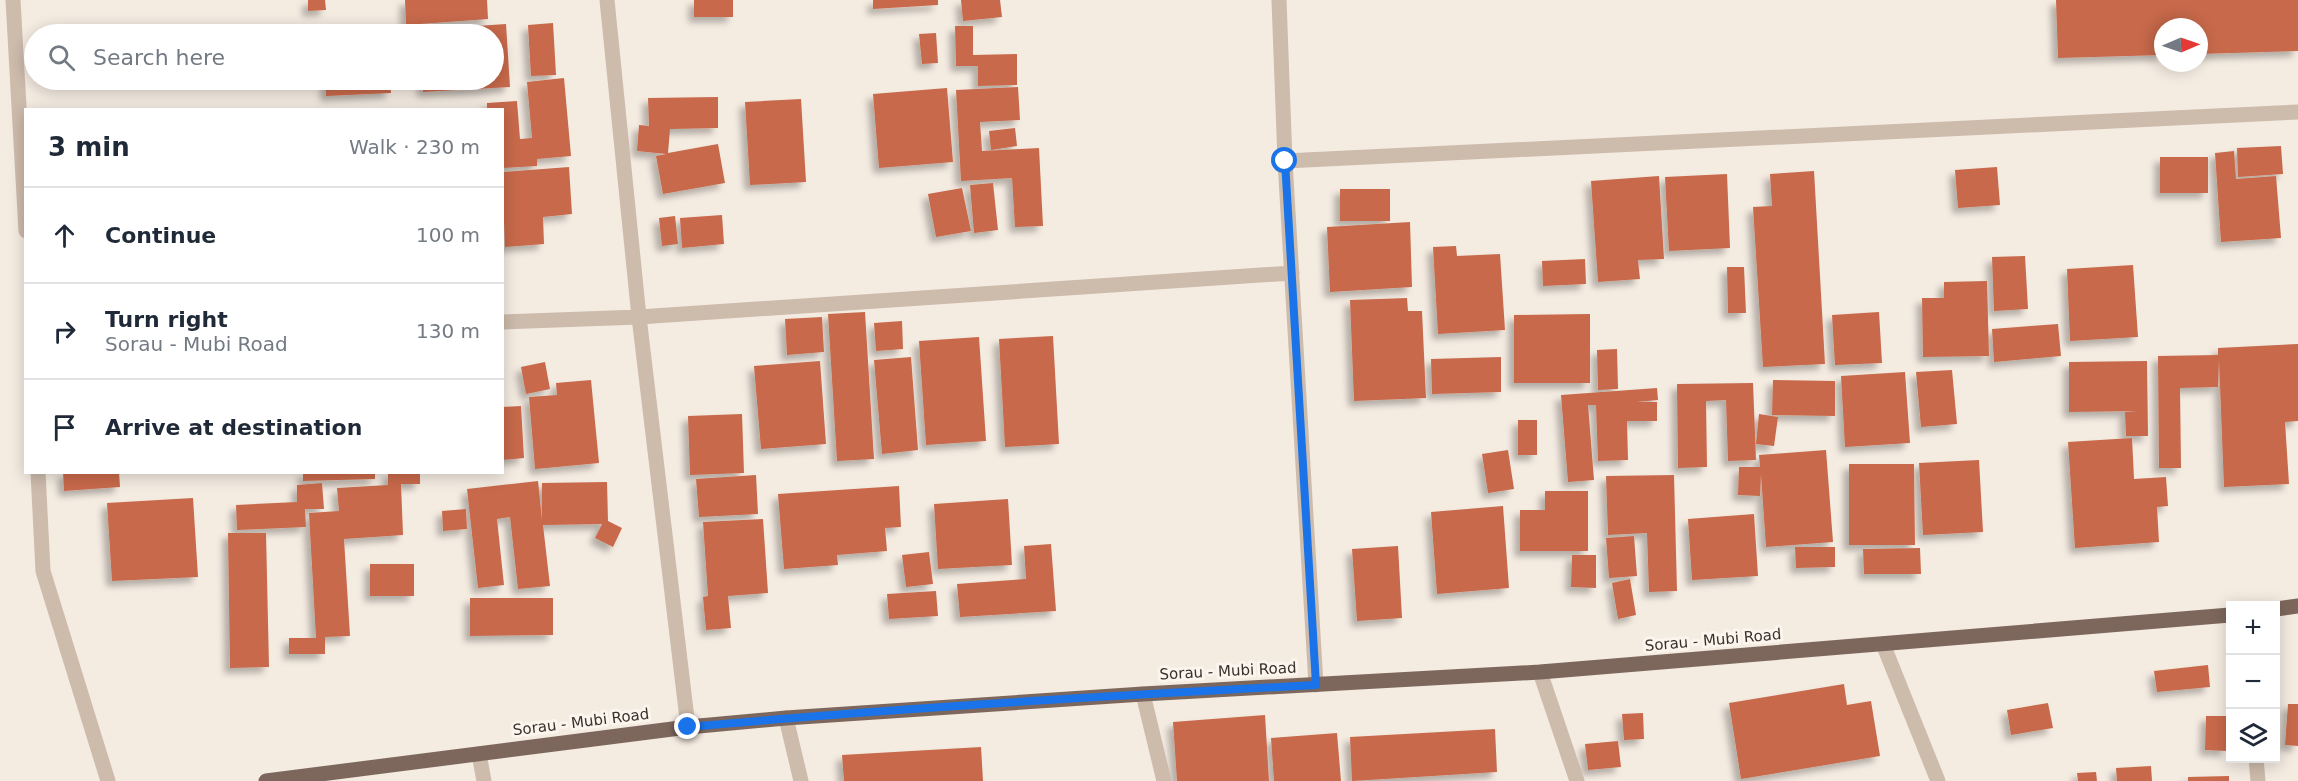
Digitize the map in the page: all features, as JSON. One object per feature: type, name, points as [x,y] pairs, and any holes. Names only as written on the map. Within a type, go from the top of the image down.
[{"type":"main road","points":[[2280,608],[2298,606]]},
{"type":"main road","name":"Sorau - Mubi Road","points":[[266,781],[688,727],[786,718],[1143,694],[1540,672],[2226,615]]},
{"type":"street","points":[[13,0],[24,195]]},
{"type":"street","points":[[607,0],[639,317],[688,727]]},
{"type":"street","points":[[1279,0],[1285,161],[1316,685]]},
{"type":"street","points":[[1285,161],[2298,112]]},
{"type":"street","points":[[504,322],[639,317],[1292,273]]},
{"type":"street","points":[[38,474],[43,571],[108,781]]},
{"type":"street","points":[[1883,644],[1938,781]]},
{"type":"street","points":[[1540,672],[1577,781]]},
{"type":"street","points":[[1143,694],[1164,781]]},
{"type":"street","points":[[786,718],[801,781]]},
{"type":"street","points":[[478,754],[484,781]]},
{"type":"street","points":[[2256,763],[2258,781]]},
{"type":"building","points":[[308,0],[325,0],[326,10],[308,11]]},
{"type":"building","points":[[405,0],[487,0],[488,19],[406,24]]},
{"type":"building","points":[[694,0],[733,0],[733,17],[694,17]]},
{"type":"building","points":[[873,0],[938,0],[938,5],[873,9]]},
{"type":"building","points":[[961,0],[1000,0],[1002,17],[963,21]]},
{"type":"building","points":[[2056,0],[2298,0],[2298,51],[2208,54],[2208,18],[2154,18],[2154,55],[2058,58]]},
{"type":"building","points":[[553,23],[556,75],[531,76],[528,25]]},
{"type":"building","points":[[504,24],[506,24],[510,87],[504,87]]},
{"type":"building","points":[[955,26],[973,26],[973,55],[1017,54],[1017,85],[978,86],[978,66],[956,66]]},
{"type":"building","points":[[936,33],[938,63],[922,64],[919,34]]},
{"type":"building","points":[[564,78],[571,156],[537,159],[537,166],[504,168],[504,108],[487,108],[487,103],[517,101],[520,139],[532,138],[527,82]]},
{"type":"building","points":[[1018,87],[1020,120],[980,122],[982,151],[1039,148],[1043,226],[1015,227],[1012,178],[961,181],[956,90]]},
{"type":"building","points":[[947,88],[953,162],[879,168],[873,94]]},
{"type":"building","points":[[326,90],[391,90],[391,93],[326,96]]},
{"type":"building","points":[[423,90],[458,90],[423,92]]},
{"type":"building","points":[[718,97],[718,128],[670,129],[668,153],[718,144],[725,183],[663,194],[656,156],[666,154],[637,151],[639,125],[649,126],[648,98]]},
{"type":"building","points":[[801,99],[806,182],[750,185],[745,102]]},
{"type":"building","points":[[1015,128],[1017,146],[991,150],[989,131]]},
{"type":"building","points":[[2281,146],[2283,174],[2238,177],[2237,148]]},
{"type":"building","points":[[2234,151],[2236,179],[2276,176],[2281,238],[2221,242],[2215,153]]},
{"type":"building","points":[[2160,157],[2208,157],[2208,193],[2160,193]]},
{"type":"building","points":[[569,167],[572,214],[543,217],[544,244],[505,247],[504,172]]},
{"type":"building","points":[[1997,167],[2000,205],[1958,208],[1955,170]]},
{"type":"building","points":[[1814,171],[1825,364],[1763,367],[1753,207],[1772,206],[1770,174]]},
{"type":"building","points":[[1727,174],[1730,248],[1669,251],[1665,177]]},
{"type":"building","points":[[1659,176],[1664,259],[1638,260],[1640,279],[1598,282],[1591,181]]},
{"type":"building","points":[[993,183],[998,230],[974,233],[970,185]]},
{"type":"building","points":[[962,188],[971,231],[936,237],[928,194]]},
{"type":"building","points":[[1340,189],[1390,189],[1390,221],[1340,221]]},
{"type":"building","points":[[722,215],[724,244],[682,248],[680,218]]},
{"type":"building","points":[[675,216],[678,244],[662,246],[659,218]]},
{"type":"building","points":[[1410,222],[1412,287],[1330,292],[1327,227]]},
{"type":"building","points":[[1456,246],[1457,256],[1500,254],[1505,330],[1438,334],[1433,247]]},
{"type":"building","points":[[2025,256],[2028,309],[1994,311],[1992,257]]},
{"type":"building","points":[[1585,259],[1586,284],[1543,286],[1542,261]]},
{"type":"building","points":[[2133,265],[2138,337],[2070,341],[2067,269]]},
{"type":"building","points":[[1727,267],[1744,267],[1746,313],[1728,313]]},
{"type":"building","points":[[1987,281],[1989,356],[1923,357],[1922,298],[1944,298],[1944,282]]},
{"type":"building","points":[[1407,298],[1408,311],[1422,311],[1426,398],[1354,401],[1350,300]]},
{"type":"building","points":[[865,312],[874,459],[837,461],[828,314]]},
{"type":"building","points":[[1879,312],[1882,363],[1835,365],[1832,315]]},
{"type":"building","points":[[1590,314],[1590,383],[1514,383],[1514,315]]},
{"type":"building","points":[[822,317],[824,352],[787,355],[785,319]]},
{"type":"building","points":[[902,321],[903,349],[876,351],[874,323]]},
{"type":"building","points":[[2058,324],[2061,356],[1994,362],[1992,329]]},
{"type":"building","points":[[1053,336],[1059,444],[1005,447],[999,339]]},
{"type":"building","points":[[979,337],[986,441],[926,445],[919,341]]},
{"type":"building","points":[[2298,344],[2298,421],[2285,422],[2289,484],[2224,487],[2219,360],[2218,387],[2180,388],[2181,468],[2159,468],[2158,356],[2218,355],[2218,348]]},
{"type":"building","points":[[1617,349],[1618,389],[1598,390],[1597,350]]},
{"type":"building","points":[[911,357],[918,450],[882,454],[874,360]]},
{"type":"building","points":[[1501,357],[1501,392],[1432,394],[1431,359]]},
{"type":"building","points":[[820,361],[826,444],[761,449],[754,366]]},
{"type":"building","points":[[2147,361],[2148,436],[2126,436],[2125,412],[2137,411],[2069,412],[2069,362]]},
{"type":"building","points":[[545,362],[550,389],[526,394],[521,367]]},
{"type":"building","points":[[1952,370],[1957,424],[1921,427],[1916,372]]},
{"type":"building","points":[[1905,372],[1910,443],[1845,447],[1841,376]]},
{"type":"building","points":[[591,380],[599,463],[535,469],[529,397],[557,395],[556,383]]},
{"type":"building","points":[[1773,380],[1835,381],[1835,416],[1772,415]]},
{"type":"building","points":[[1753,383],[1756,460],[1728,461],[1726,400],[1706,401],[1707,467],[1678,468],[1677,384]]},
{"type":"building","points":[[1657,388],[1658,400],[1636,402],[1657,402],[1657,421],[1627,421],[1628,460],[1598,461],[1596,405],[1588,405],[1594,480],[1568,482],[1561,395]]},
{"type":"building","points":[[521,406],[524,458],[504,460],[504,407]]},
{"type":"building","points":[[742,414],[744,473],[690,475],[688,416]]},
{"type":"building","points":[[1759,414],[1778,417],[1774,446],[1756,444]]},
{"type":"building","points":[[1518,420],[1537,420],[1537,455],[1518,455]]},
{"type":"building","points":[[2132,438],[2134,479],[2166,477],[2168,506],[2157,507],[2159,542],[2075,548],[2068,442]]},
{"type":"building","points":[[1508,450],[1514,489],[1488,493],[1482,454]]},
{"type":"building","points":[[1826,450],[1833,542],[1766,547],[1761,474],[1760,496],[1738,495],[1739,467],[1760,467],[1759,455]]},
{"type":"building","points":[[1979,460],[1983,532],[1923,535],[1919,463]]},
{"type":"building","points":[[1849,464],[1914,464],[1915,545],[1849,545]]},
{"type":"building","points":[[63,474],[119,474],[120,487],[64,491]]},
{"type":"building","points":[[303,474],[375,474],[375,479],[303,481]]},
{"type":"building","points":[[388,474],[420,474],[420,484],[401,484],[403,535],[344,539],[350,636],[325,637],[325,654],[289,654],[289,638],[316,638],[309,513],[339,511],[337,488],[388,485]]},
{"type":"building","points":[[756,475],[758,514],[699,517],[696,479]]},
{"type":"building","points":[[1674,475],[1677,591],[1649,592],[1647,533],[1608,535],[1606,476]]},
{"type":"building","points":[[538,481],[542,520],[542,483],[607,482],[608,521],[622,528],[613,547],[595,538],[602,524],[543,525],[550,586],[518,589],[510,517],[497,519],[504,585],[478,588],[467,489]]},
{"type":"building","points":[[322,483],[324,509],[305,509],[306,527],[237,530],[236,505],[297,502],[297,485]]},
{"type":"building","points":[[899,486],[901,527],[885,528],[887,551],[837,555],[838,565],[784,569],[778,494]]},
{"type":"building","points":[[1545,491],[1588,491],[1588,551],[1520,551],[1520,510],[1545,510]]},
{"type":"building","points":[[193,498],[198,577],[112,581],[107,503]]},
{"type":"building","points":[[1008,499],[1012,565],[938,569],[934,504]]},
{"type":"building","points":[[1503,506],[1509,588],[1437,594],[1431,512]]},
{"type":"building","points":[[466,509],[467,529],[443,531],[442,511]]},
{"type":"building","points":[[1754,514],[1758,576],[1692,580],[1688,519]]},
{"type":"building","points":[[763,519],[768,593],[728,596],[731,628],[706,630],[703,597],[708,596],[703,522]]},
{"type":"building","points":[[228,533],[266,533],[269,667],[230,668]]},
{"type":"building","points":[[1634,536],[1637,576],[1609,578],[1606,538]]},
{"type":"building","points":[[1051,544],[1056,611],[960,617],[957,584],[1026,579],[1024,546]]},
{"type":"building","points":[[1398,546],[1402,618],[1357,621],[1352,549]]},
{"type":"building","points":[[1795,547],[1835,547],[1835,567],[1796,568]]},
{"type":"building","points":[[1920,548],[1921,574],[1864,574],[1863,549]]},
{"type":"building","points":[[929,552],[933,584],[906,587],[902,555]]},
{"type":"building","points":[[1572,555],[1596,555],[1596,588],[1571,587]]},
{"type":"building","points":[[370,564],[414,564],[414,596],[370,596]]},
{"type":"building","points":[[1630,579],[1636,615],[1618,619],[1612,583]]},
{"type":"building","points":[[936,591],[938,616],[889,619],[887,594]]},
{"type":"building","points":[[470,598],[553,598],[553,635],[470,636]]},
{"type":"building","points":[[2208,665],[2210,687],[2157,692],[2154,671]]},
{"type":"building","points":[[1844,684],[1847,705],[1871,701],[1880,756],[1741,779],[1729,703]]},
{"type":"building","points":[[2048,703],[2053,728],[2011,735],[2007,710]]},
{"type":"building","points":[[2288,704],[2298,704],[2298,746],[2285,745]]},
{"type":"building","points":[[1643,713],[1644,739],[1624,740],[1622,714]]},
{"type":"building","points":[[1265,715],[1269,781],[1177,781],[1173,722]]},
{"type":"building","points":[[2206,716],[2226,716],[2226,751],[2205,750]]},
{"type":"building","points":[[1495,729],[1497,772],[1352,781],[1350,737]]},
{"type":"building","points":[[1337,733],[1341,781],[1274,781],[1271,738]]},
{"type":"building","points":[[1618,741],[1621,767],[1588,770],[1585,744]]},
{"type":"building","points":[[981,747],[983,781],[844,781],[842,755]]},
{"type":"building","points":[[2151,766],[2152,781],[2117,781],[2116,768]]},
{"type":"building","points":[[2096,772],[2097,781],[2078,781],[2077,773]]},
{"type":"building","points":[[2229,776],[2229,781],[2188,781],[2188,777]]},
{"type":"route","points":[[688,727],[786,718],[1143,694],[1316,685],[1285,161]]}]
